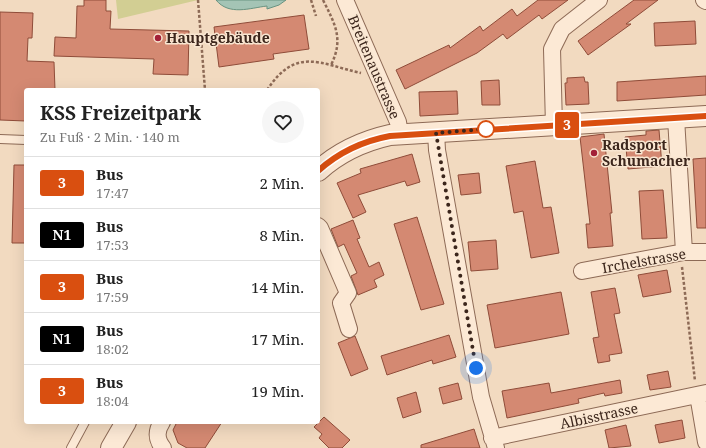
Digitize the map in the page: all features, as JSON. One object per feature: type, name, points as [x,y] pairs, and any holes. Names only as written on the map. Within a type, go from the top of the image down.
[{"type":"street","name":"Breitenaustrasse","points":[[345,0],[398,122],[400,134]]},
{"type":"street","points":[[554,126],[552,49],[562,29],[599,0]]},
{"type":"street","points":[[320,169],[336,156],[355,146],[377,138],[400,134],[706,116]]},
{"type":"street","points":[[676,118],[683,260]]},
{"type":"street","points":[[436,133],[481,397],[494,443]]},
{"type":"street","points":[[320,228],[348,293],[341,303],[349,329]]},
{"type":"street","name":"Irchelstrasse","points":[[582,271],[683,260],[706,252]]},
{"type":"street","points":[[700,392],[706,442]]},
{"type":"street","name":"Albisstrasse","points":[[494,443],[700,392]]},
{"type":"street","points":[[111,448],[125,424]]},
{"type":"street","points":[[161,424],[157,435],[159,443],[163,448]]},
{"type":"lane","points":[[0,139],[24,140]]},
{"type":"lane","points":[[71,448],[84,424]]},
{"type":"path","points":[[198,0],[204,88]]},
{"type":"path","points":[[311,0],[316,16]]},
{"type":"path","points":[[323,0],[336,29],[339,44],[331,64]]},
{"type":"path","points":[[268,88],[276,76],[298,63],[320,62],[360,73],[378,75]]},
{"type":"path","points":[[683,260],[700,392]]},
{"type":"shaded area","points":[[116,0],[198,0],[118,19]]},
{"type":"shaded area","points":[[216,0],[286,0],[279,5],[267,9],[267,6],[240,10],[227,8]]},
{"type":"building","name":"Hauptgebäude","points":[[84,0],[106,0],[106,11],[111,11],[110,29],[189,31],[188,75],[153,74],[154,59],[54,56],[55,37],[76,38],[77,6],[84,6]]},
{"type":"building","points":[[538,0],[568,0],[542,19],[539,15],[507,39],[503,34],[477,53],[405,89],[396,70],[449,45],[450,48],[480,26],[483,31],[512,9],[517,16]]},
{"type":"building","points":[[634,0],[658,0],[626,24],[631,24],[588,55],[578,41]]},
{"type":"building","points":[[0,12],[33,13],[32,38],[28,38],[27,61],[54,62],[55,88],[24,88],[24,121],[0,120]]},
{"type":"building","points":[[304,15],[309,49],[273,54],[274,59],[219,67],[214,27]]},
{"type":"building","points":[[695,21],[696,44],[655,46],[654,23]]},
{"type":"building","points":[[706,76],[706,95],[617,101],[617,82]]},
{"type":"building","points":[[584,77],[585,82],[588,82],[589,104],[566,105],[565,83],[567,83],[567,78]]},
{"type":"building","points":[[499,80],[500,105],[482,105],[481,81]]},
{"type":"building","points":[[457,91],[458,114],[420,116],[419,92]]},
{"type":"building","points":[[659,130],[662,166],[628,169],[625,137],[646,135],[646,131]]},
{"type":"building","points":[[604,134],[612,213],[610,213],[613,246],[588,248],[586,224],[590,224],[580,137]]},
{"type":"building","points":[[412,154],[420,182],[407,186],[405,181],[358,195],[366,212],[353,218],[337,183],[361,173],[360,169]]},
{"type":"building","points":[[706,158],[706,228],[697,228],[693,159]]},
{"type":"building","points":[[535,161],[543,208],[551,207],[559,253],[531,258],[523,211],[514,213],[506,166]]},
{"type":"building","points":[[14,165],[24,165],[24,243],[12,243]]},
{"type":"building","points":[[479,173],[481,193],[461,195],[458,175]]},
{"type":"building","points":[[663,190],[667,238],[642,239],[639,191]]},
{"type":"building","points":[[417,217],[444,304],[421,310],[394,224]]},
{"type":"building","points":[[353,220],[360,238],[357,239],[369,267],[379,262],[384,275],[374,280],[377,287],[358,295],[351,276],[357,273],[344,244],[338,247],[331,229]]},
{"type":"building","points":[[496,240],[498,269],[471,271],[468,242]]},
{"type":"building","points":[[667,270],[671,292],[643,297],[638,275]]},
{"type":"building","points":[[615,288],[620,313],[614,314],[622,353],[609,355],[610,361],[598,363],[593,338],[599,337],[591,292]]},
{"type":"building","points":[[561,292],[569,334],[495,348],[487,305]]},
{"type":"building","points":[[449,335],[456,357],[433,364],[432,360],[387,375],[381,356]]},
{"type":"building","points":[[355,336],[368,369],[351,376],[338,343]]},
{"type":"building","points":[[668,371],[671,387],[650,390],[647,375]]},
{"type":"building","points":[[620,380],[622,393],[605,396],[604,393],[578,399],[579,403],[507,418],[502,391],[549,383],[551,393]]},
{"type":"building","points":[[458,383],[462,399],[443,404],[439,388]]},
{"type":"building","points":[[416,392],[421,412],[403,418],[397,398]]},
{"type":"building","points":[[324,417],[350,440],[342,448],[329,448],[319,438],[322,434],[314,427],[317,424],[320,424],[320,421]]},
{"type":"building","points":[[682,420],[685,438],[659,443],[655,425]]},
{"type":"building","points":[[176,424],[221,424],[205,448],[187,448],[178,443],[173,430]]},
{"type":"building","points":[[626,425],[631,446],[609,448],[605,430]]},
{"type":"building","points":[[474,429],[480,448],[421,448],[421,445]]},
{"type":"bus line","name":"3","points":[[320,169],[344,151],[377,138],[400,134],[706,116]]},
{"type":"place","name":"Hauptgebäude","points":[[158,38]]},
{"type":"place","name":"Radsport Schumacher","points":[[594,153]]},
{"type":"route","points":[[476,368],[437,150],[436,133],[486,129]]}]
